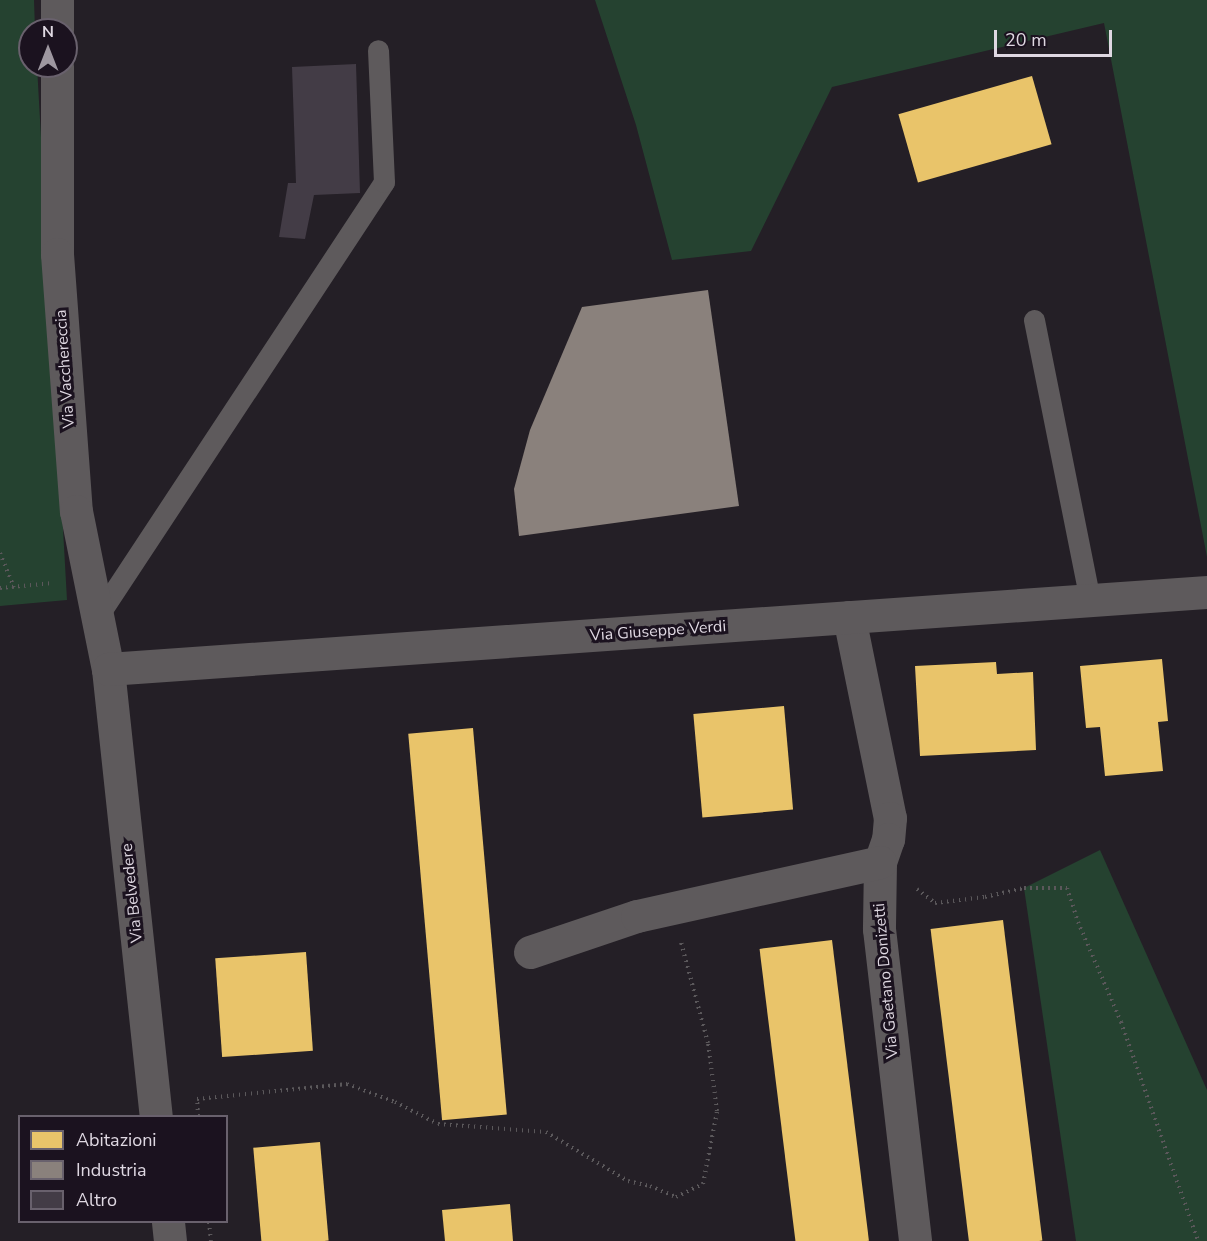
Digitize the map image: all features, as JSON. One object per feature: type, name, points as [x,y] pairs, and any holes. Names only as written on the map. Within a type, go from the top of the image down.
[{"type":"street","points":[[57,0],[57,18]]},
{"type":"street","name":"Via Vacchereccia","points":[[57,78],[57,254],[76,511],[96,619],[108,669]]},
{"type":"street","name":"Via Giuseppe Verdi","points":[[108,669],[1207,592]]},
{"type":"street","name":"Via Gaetano Donizetti","points":[[849,617],[890,818],[888,839],[880,862],[879,929],[915,1241]]},
{"type":"street","name":"Via Belvedere","points":[[108,669],[156,1115]]},
{"type":"street","points":[[530,952],[581,933],[700,901],[880,862]]},
{"type":"street","points":[[168,1223],[170,1241]]},
{"type":"lane","points":[[96,619],[384,182],[378,50]]},
{"type":"lane","points":[[1034,320],[1090,600]]},
{"type":"path","points":[[0,553],[14,587]]},
{"type":"path","points":[[0,588],[88,579]]},
{"type":"path","points":[[880,862],[935,903],[985,897],[1024,888],[1067,888],[1078,922],[1121,1022],[1160,1140],[1198,1241]]},
{"type":"path","points":[[198,1115],[196,1099],[347,1084],[395,1102],[438,1124],[546,1132],[628,1181],[650,1186],[676,1197],[703,1184],[711,1153],[717,1111],[708,1043],[686,965],[679,927],[700,901]]},
{"type":"path","points":[[209,1223],[211,1241]]},
{"type":"green space","points":[[0,0],[34,0],[35,18],[18,18],[18,78],[38,78],[67,600],[0,606]]},
{"type":"green space","points":[[595,0],[1207,0],[1207,557],[1104,23],[832,87],[751,251],[672,260],[636,125]]},
{"type":"green space","points":[[1100,850],[1207,1090],[1207,1241],[1076,1241],[1024,888]]},
{"type":"building: Abitazioni","points":[[1032,76],[1052,144],[918,183],[898,114]]},
{"type":"building: Abitazioni","points":[[1162,659],[1168,721],[1158,722],[1163,771],[1105,776],[1100,727],[1086,728],[1080,666]]},
{"type":"building: Abitazioni","points":[[996,662],[997,674],[1033,672],[1036,750],[920,756],[915,666]]},
{"type":"building: Abitazioni","points":[[784,706],[793,810],[702,818],[693,714]]},
{"type":"building: Abitazioni","points":[[473,728],[507,1115],[442,1120],[408,734]]},
{"type":"building: Abitazioni","points":[[1003,920],[1042,1241],[969,1241],[931,929]]},
{"type":"building: Abitazioni","points":[[832,940],[869,1241],[795,1241],[760,949]]},
{"type":"building: Abitazioni","points":[[306,952],[313,1051],[222,1057],[215,958]]},
{"type":"building: Abitazioni","points":[[320,1142],[329,1241],[261,1241],[253,1148]]},
{"type":"building: Abitazioni","points":[[510,1204],[513,1241],[445,1241],[442,1210]]},
{"type":"building: Industria","points":[[708,290],[739,506],[519,536],[514,489],[530,430],[582,307]]},
{"type":"building: Altro","points":[[356,64],[360,193],[314,195],[305,239],[279,237],[288,183],[296,183],[292,67]]}]
